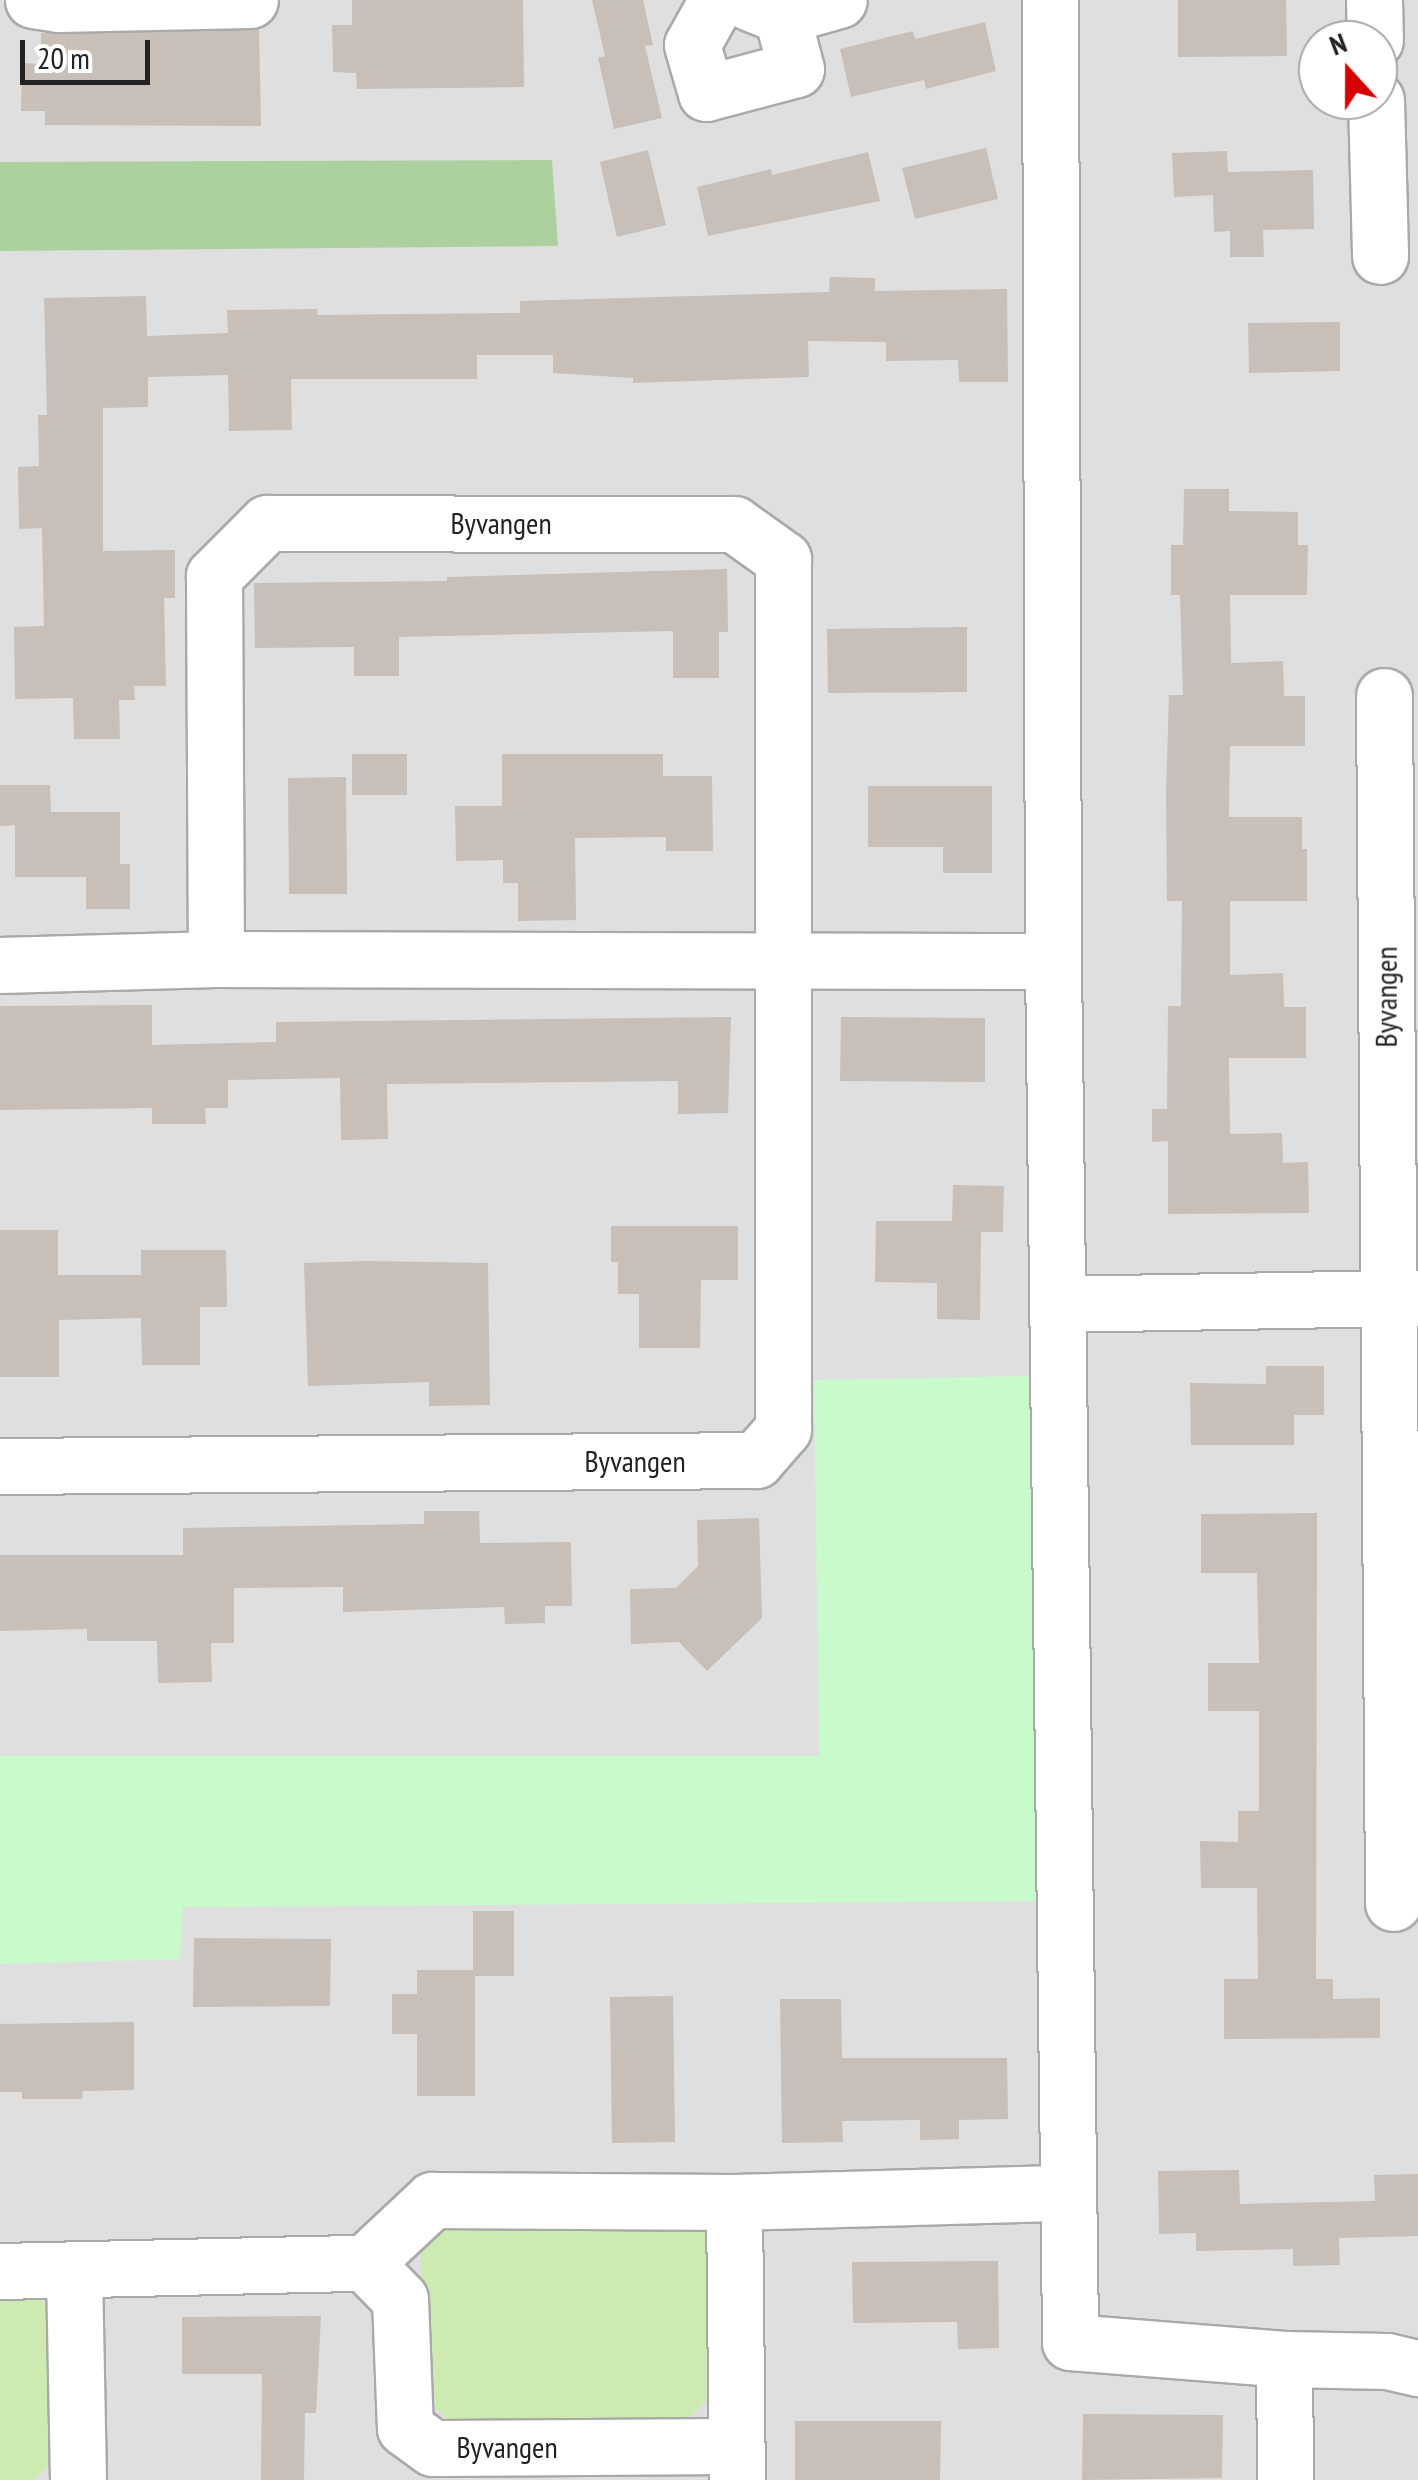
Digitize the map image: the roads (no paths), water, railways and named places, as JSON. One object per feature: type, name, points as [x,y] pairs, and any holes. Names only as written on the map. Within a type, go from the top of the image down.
[{"type":"street","points":[[34,0],[58,4],[250,0]]},
{"type":"street","points":[[717,0],[692,45],[706,93],[796,69],[763,8],[839,0]]},
{"type":"street","points":[[1050,0],[1053,961],[1070,2342],[1284,2359],[1387,2361],[1418,2368]]},
{"type":"street","points":[[1377,120],[1380,256]]},
{"type":"street","name":"Byvangen","points":[[0,1466],[756,1460],[783,1428],[783,559],[734,524],[267,523],[214,576],[216,959]]},
{"type":"street","name":"Byvangen","points":[[1384,696],[1403,1298],[1393,1902]]},
{"type":"street","points":[[0,965],[216,959],[780,957],[1053,961]]},
{"type":"street","points":[[1057,1304],[1403,1298]]},
{"type":"street","points":[[0,2271],[364,2263],[432,2200],[734,2202],[1066,2193]]},
{"type":"street","name":"Byvangen","points":[[364,2263],[400,2299],[405,2428],[434,2448],[736,2463],[734,2202]]},
{"type":"street","points":[[74,2271],[78,2480]]},
{"type":"street","points":[[1284,2359],[1284,2480]]}]
